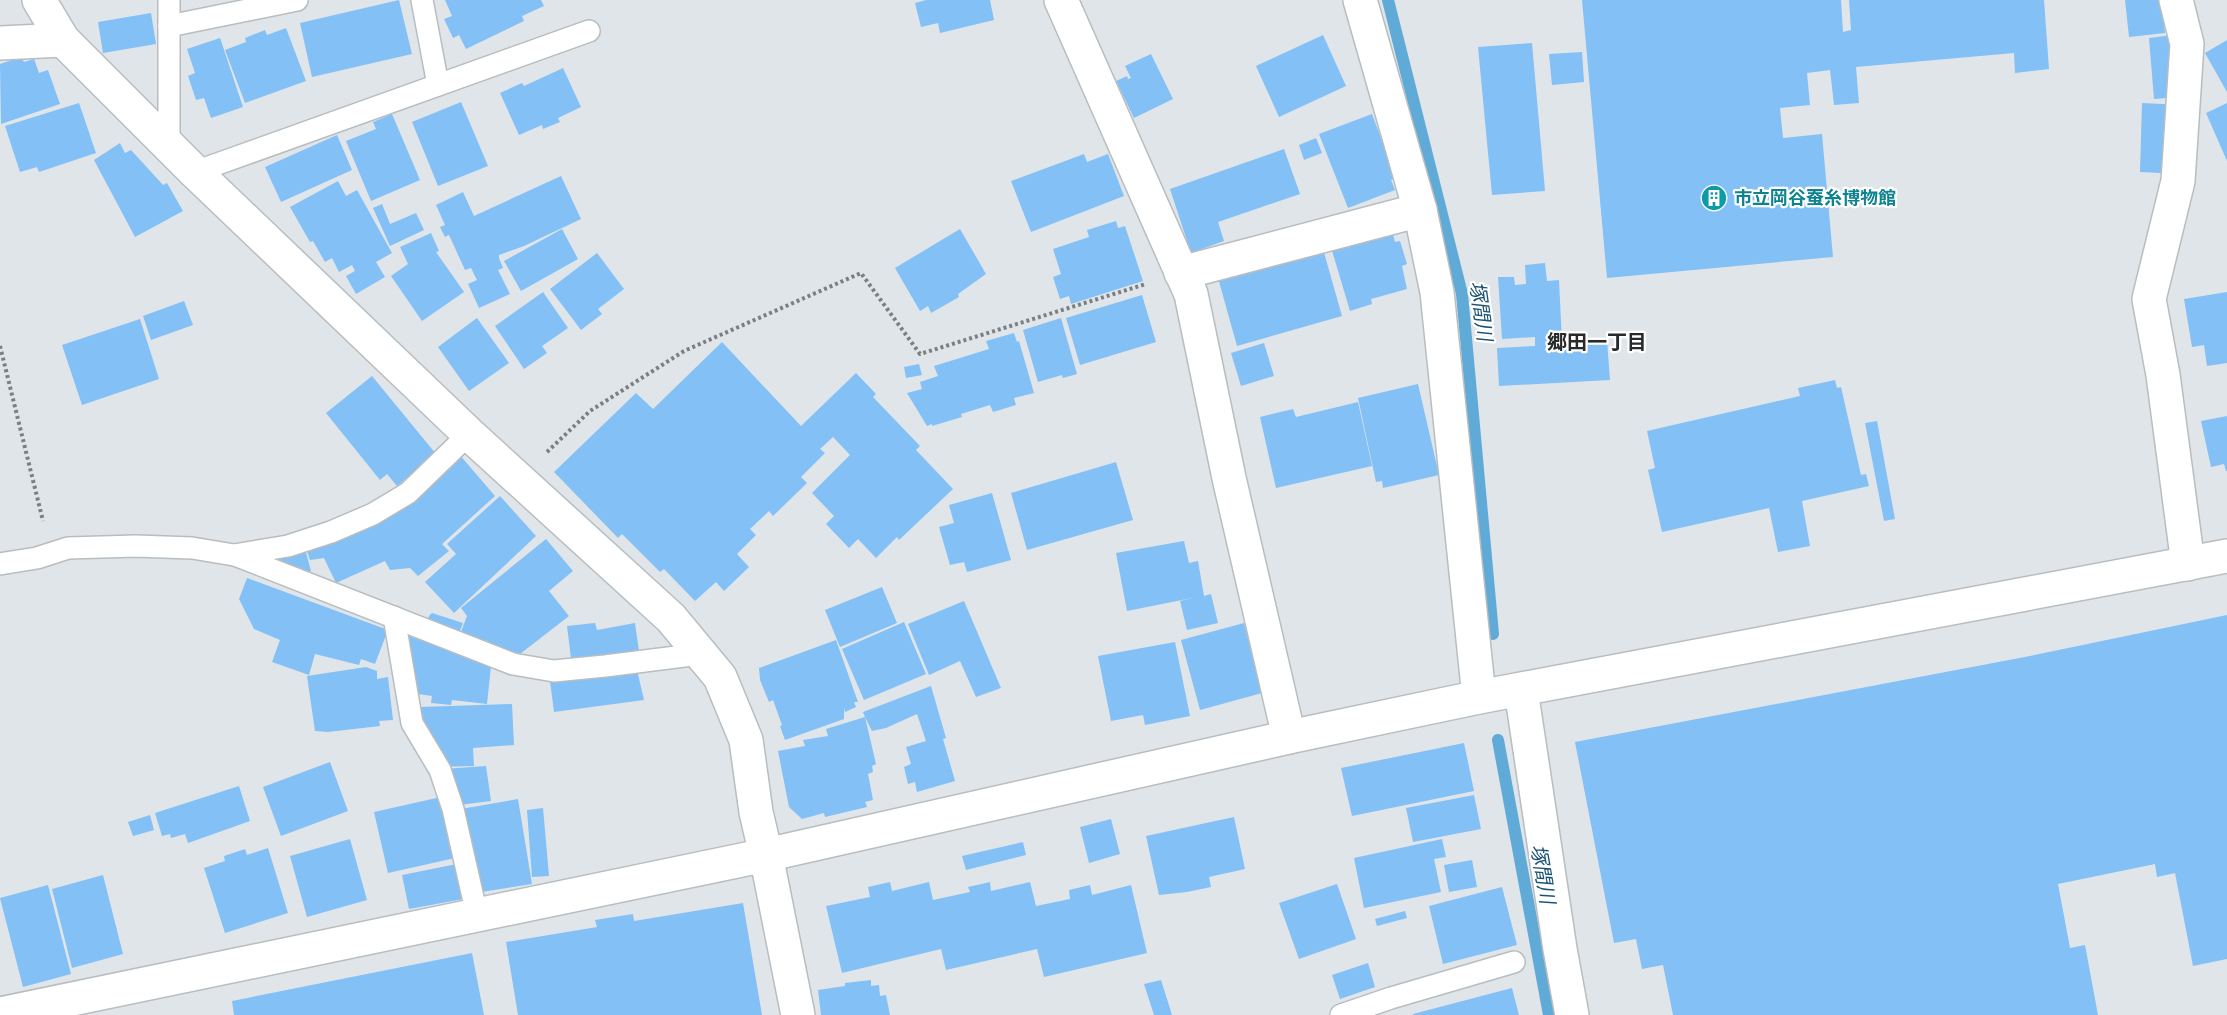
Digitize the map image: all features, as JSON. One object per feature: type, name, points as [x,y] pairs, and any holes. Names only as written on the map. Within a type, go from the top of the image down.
[{"type":"street","points":[[39,0],[63,40],[195,172],[469,434],[670,618],[720,677],[746,740],[756,812],[798,1015]]},
{"type":"street","points":[[1062,0],[1191,294],[1229,478],[1289,737]]},
{"type":"street","points":[[1360,0],[1420,210],[1437,292],[1479,697]]},
{"type":"street","points":[[2176,0],[2187,44],[2178,181],[2149,299],[2163,375],[2188,564]]},
{"type":"street","points":[[0,43],[63,40]]},
{"type":"street","points":[[1181,273],[1420,210]]},
{"type":"street","points":[[0,1014],[766,855],[1289,737],[1479,697],[2227,556]]},
{"type":"street","points":[[1521,690],[1572,1015]]},
{"type":"lane","points":[[169,0],[169,146]]},
{"type":"lane","points":[[169,26],[297,0]]},
{"type":"lane","points":[[422,0],[438,85]]},
{"type":"lane","points":[[195,172],[589,31]]},
{"type":"lane","points":[[234,555],[288,546],[331,532],[373,514],[408,493],[469,434]]},
{"type":"lane","points":[[0,564],[68,548],[136,546],[192,548],[234,555],[513,664],[554,671],[700,654]]},
{"type":"lane","points":[[394,617],[412,723],[440,770],[453,809],[477,915]]},
{"type":"lane","points":[[1341,1015],[1514,962]]},
{"type":"path","points":[[519,480],[590,411],[684,351],[861,273],[920,354],[1181,273]]},
{"type":"path","points":[[0,346],[44,525],[45,555]]},
{"type":"building","points":[[399,0],[412,54],[312,77],[300,23]]},
{"type":"building","points":[[445,0],[541,0],[544,6],[522,16],[524,21],[466,49],[459,35],[453,38],[444,19],[452,16]]},
{"type":"building","points":[[926,0],[990,0],[994,20],[940,33],[938,23],[921,27],[915,3]]},
{"type":"building","name":"市立岡谷蚕糸博物館","points":[[1582,0],[1841,0],[1843,32],[1851,30],[1849,0],[2044,0],[2049,69],[2015,73],[2014,53],[1856,67],[1859,103],[1834,105],[1830,70],[1807,73],[1810,105],[1780,108],[1783,138],[1822,134],[1833,257],[1607,278]]},
{"type":"building","points":[[2125,0],[2161,0],[2165,33],[2129,37]]},
{"type":"building","points":[[151,13],[156,44],[103,53],[98,22]]},
{"type":"building","points":[[286,28],[306,81],[245,103],[225,50],[246,42],[245,38],[265,30],[267,35]]},
{"type":"building","points":[[1323,35],[1346,86],[1279,117],[1256,66]]},
{"type":"building","points":[[2173,35],[2179,97],[2154,99],[2149,38]]},
{"type":"building","points":[[220,38],[243,107],[211,118],[204,98],[196,100],[188,76],[195,73],[187,49]]},
{"type":"building","points":[[2227,40],[2227,92],[2205,53]]},
{"type":"building","points":[[1532,43],[1545,191],[1492,195],[1478,47]]},
{"type":"building","points":[[1582,52],[1584,82],[1552,85],[1549,54]]},
{"type":"building","points":[[1151,54],[1173,99],[1134,118],[1116,81],[1127,76],[1128,79],[1131,78],[1125,66]]},
{"type":"building","points":[[21,57],[24,62],[34,59],[39,73],[48,70],[60,104],[1,124],[0,64]]},
{"type":"building","points":[[563,68],[581,107],[558,118],[560,122],[543,129],[542,125],[519,135],[500,93],[522,83],[524,86]]},
{"type":"building","points":[[461,102],[488,166],[438,186],[412,122]]},
{"type":"building","points":[[79,103],[96,153],[39,172],[37,167],[20,172],[5,126]]},
{"type":"building","points":[[2142,103],[2183,105],[2181,174],[2140,172]]},
{"type":"building","points":[[2227,103],[2227,161],[2206,113]]},
{"type":"building","points":[[392,114],[420,180],[371,201],[346,141],[376,129],[373,122]]},
{"type":"building","points":[[1372,114],[1396,178],[1391,180],[1395,190],[1348,208],[1319,134]]},
{"type":"building","points":[[337,135],[352,170],[281,202],[265,167]]},
{"type":"building","points":[[1316,138],[1322,153],[1304,160],[1299,145]]},
{"type":"building","points":[[120,143],[125,153],[131,150],[163,185],[167,183],[183,211],[135,237],[94,160]]},
{"type":"building","points":[[1284,149],[1300,194],[1218,222],[1224,241],[1191,253],[1170,189]]},
{"type":"building","points":[[1084,154],[1087,162],[1108,154],[1124,196],[1031,232],[1011,181]]},
{"type":"building","points":[[561,176],[581,219],[524,246],[499,255],[503,268],[498,270],[510,294],[479,308],[468,284],[477,280],[471,268],[465,270],[449,235],[445,237],[440,227],[445,225],[436,205],[463,192],[474,216]]},
{"type":"building","points":[[338,181],[346,196],[357,190],[392,253],[376,262],[385,277],[356,294],[346,276],[355,271],[352,265],[339,272],[332,258],[325,262],[313,241],[310,242],[290,207]]},
{"type":"building","points":[[382,204],[390,224],[416,213],[424,230],[390,246],[373,208]]},
{"type":"building","points":[[1116,221],[1118,228],[1125,226],[1143,281],[1071,304],[1069,296],[1060,299],[1053,277],[1061,274],[1053,249],[1089,237],[1087,230]]},
{"type":"building","points":[[1391,227],[1395,242],[1400,241],[1407,264],[1402,266],[1407,289],[1371,299],[1372,304],[1350,311],[1330,244]]},
{"type":"building","points":[[562,229],[578,259],[521,291],[504,261]]},
{"type":"building","points":[[960,229],[986,274],[958,294],[959,297],[931,313],[928,306],[920,311],[895,268]]},
{"type":"building","points":[[431,233],[439,251],[436,252],[464,292],[422,321],[391,276],[408,264],[400,247]]},
{"type":"building","points":[[1323,249],[1342,316],[1237,346],[1218,278]]},
{"type":"building","points":[[597,253],[624,289],[598,309],[602,314],[581,330],[550,289]]},
{"type":"building","points":[[1545,263],[1547,281],[1559,280],[1562,342],[1607,340],[1610,380],[1499,386],[1497,348],[1535,346],[1535,337],[1502,339],[1498,277],[1514,277],[1515,285],[1526,284],[1525,265]]},
{"type":"building","points":[[543,292],[568,328],[542,346],[547,353],[524,369],[495,326]]},
{"type":"building","points":[[2227,292],[2227,363],[2207,366],[2204,345],[2192,347],[2184,299]]},
{"type":"building","points":[[1142,295],[1156,342],[1080,365],[1066,318]]},
{"type":"building","points":[[184,301],[193,325],[151,340],[143,316]]},
{"type":"building","points":[[477,318],[509,363],[469,391],[438,347]]},
{"type":"building","points":[[1061,318],[1077,374],[1063,378],[1062,375],[1038,382],[1023,330]]},
{"type":"building","points":[[140,319],[159,379],[82,405],[62,345]]},
{"type":"building","points":[[1014,333],[1017,342],[1019,341],[1034,393],[1014,398],[1016,405],[993,412],[990,405],[961,414],[962,417],[927,426],[907,393],[922,389],[920,382],[938,376],[934,366],[989,349],[986,341]]},
{"type":"building","points":[[722,342],[801,426],[856,373],[876,394],[873,397],[920,446],[916,450],[953,489],[899,540],[897,537],[876,558],[858,539],[849,548],[826,524],[834,516],[812,493],[850,455],[833,437],[820,449],[825,453],[801,477],[807,483],[773,516],[769,511],[750,529],[756,535],[737,554],[749,567],[724,591],[716,582],[695,601],[664,569],[660,572],[622,534],[618,538],[554,472],[636,393],[653,409]]},
{"type":"building","points":[[1264,343],[1274,376],[1241,386],[1231,353]]},
{"type":"building","points":[[919,364],[922,375],[906,378],[904,367]]},
{"type":"building","points":[[372,376],[436,454],[397,486],[387,474],[380,480],[326,413]]},
{"type":"building","points":[[1835,380],[1837,388],[1841,387],[1861,475],[1866,474],[1869,486],[1802,501],[1810,546],[1778,552],[1769,508],[1662,532],[1648,470],[1655,468],[1647,431],[1800,396],[1798,388]]},
{"type":"building","points":[[1418,384],[1439,475],[1383,488],[1382,481],[1376,482],[1358,398]]},
{"type":"building","points":[[1358,402],[1372,466],[1276,488],[1260,417],[1293,409],[1296,417]]},
{"type":"building","points":[[2227,416],[2226,471],[2224,464],[2211,467],[2201,421]]},
{"type":"building","points":[[1877,421],[1895,519],[1884,521],[1865,423]]},
{"type":"building","points":[[458,453],[495,496],[442,544],[449,551],[418,576],[410,568],[390,570],[385,561],[336,583],[324,558],[310,560],[306,548]]},
{"type":"building","points":[[1116,462],[1133,520],[1027,550],[1011,493]]},
{"type":"building","points":[[992,493],[1011,560],[967,572],[964,562],[950,565],[939,527],[954,523],[949,505]]},
{"type":"building","points":[[500,496],[536,536],[454,613],[425,582],[456,554],[447,544]]},
{"type":"building","points":[[546,539],[573,571],[549,591],[569,616],[511,661],[503,659],[486,640],[482,651],[457,642],[467,616],[461,608]]},
{"type":"building","points":[[1184,541],[1189,563],[1198,561],[1204,596],[1211,594],[1218,623],[1187,630],[1180,601],[1192,598],[1127,611],[1116,553]]},
{"type":"building","points":[[305,549],[311,571],[290,577],[270,560]]},
{"type":"building","points":[[247,578],[388,630],[375,664],[361,659],[359,665],[315,654],[309,675],[272,662],[280,640],[254,629],[239,599]]},
{"type":"building","points":[[882,587],[897,623],[840,647],[825,610]]},
{"type":"building","points":[[964,601],[1001,688],[976,697],[960,661],[929,675],[908,624]]},
{"type":"building","points":[[432,613],[463,623],[456,641],[424,629]]},
{"type":"building","points":[[2227,615],[2227,959],[2193,966],[2175,873],[2157,877],[2155,864],[2058,884],[2070,948],[2085,945],[2098,1015],[1673,1015],[1663,965],[1642,969],[1636,939],[1614,943],[1575,742],[2030,656]]},
{"type":"building","points":[[904,622],[926,674],[864,700],[842,649]]},
{"type":"building","points":[[595,623],[597,630],[635,623],[640,658],[572,666],[567,626]]},
{"type":"building","points":[[1244,623],[1262,693],[1200,710],[1181,640]]},
{"type":"building","points":[[408,635],[491,666],[487,704],[452,700],[451,705],[431,703],[432,696],[404,692]]},
{"type":"building","points":[[836,640],[858,702],[854,702],[856,707],[845,712],[844,707],[844,719],[785,740],[773,700],[769,702],[760,680],[759,668]]},
{"type":"building","points":[[1175,642],[1190,716],[1145,725],[1143,715],[1111,721],[1098,656]]},
{"type":"building","points":[[366,667],[377,671],[377,679],[388,677],[393,720],[379,721],[380,726],[328,732],[315,731],[307,676]]},
{"type":"building","points":[[637,670],[644,700],[554,712],[550,681]]},
{"type":"building","points":[[931,686],[946,738],[943,739],[955,781],[917,792],[915,782],[908,784],[904,767],[911,764],[906,747],[926,741],[917,714],[886,728],[872,731],[863,712]]},
{"type":"building","points":[[512,704],[514,745],[473,748],[474,766],[436,767],[421,744],[420,707]]},
{"type":"building","points":[[865,717],[876,764],[872,766],[873,772],[868,774],[873,800],[865,802],[867,807],[825,817],[824,813],[802,819],[789,807],[778,751],[805,746],[803,740],[828,736],[826,729]]},
{"type":"building","points":[[1464,743],[1474,791],[1352,816],[1341,768]]},
{"type":"building","points":[[330,762],[348,811],[281,836],[263,787]]},
{"type":"building","points":[[486,766],[491,801],[451,806],[443,769]]},
{"type":"building","points":[[239,786],[250,821],[188,843],[185,834],[171,838],[170,834],[162,836],[155,813]]},
{"type":"building","points":[[1474,795],[1481,829],[1413,842],[1406,808]]},
{"type":"building","points":[[441,797],[455,858],[388,873],[374,812]]},
{"type":"building","points":[[518,799],[532,884],[475,893],[461,809]]},
{"type":"building","points":[[543,808],[549,876],[532,877],[527,810]]},
{"type":"building","points":[[150,815],[154,830],[133,836],[128,822]]},
{"type":"building","points":[[1234,817],[1245,869],[1209,877],[1211,887],[1159,895],[1146,836]]},
{"type":"building","points":[[1111,819],[1120,854],[1089,863],[1080,827]]},
{"type":"building","points":[[350,839],[367,900],[307,917],[290,856]]},
{"type":"building","points":[[1442,839],[1446,857],[1434,859],[1441,892],[1364,908],[1354,858]]},
{"type":"building","points":[[1023,842],[1026,855],[966,870],[962,856]]},
{"type":"building","points":[[268,848],[288,913],[225,933],[204,868],[225,861],[224,856],[245,849],[247,855]]},
{"type":"building","points":[[1472,860],[1477,887],[1449,892],[1444,865]]},
{"type":"building","points":[[462,863],[469,898],[409,909],[402,875]]},
{"type":"building","points":[[103,875],[123,954],[72,968],[52,889]]},
{"type":"building","points":[[890,882],[892,891],[929,882],[933,900],[970,892],[968,887],[990,882],[991,891],[1030,882],[1036,906],[1070,899],[1069,890],[1090,885],[1092,895],[1131,885],[1147,953],[1044,977],[1037,949],[946,970],[941,949],[842,973],[826,906],[870,897],[868,887]]},
{"type":"building","points":[[1337,884],[1356,939],[1299,959],[1279,903]]},
{"type":"building","points":[[48,885],[71,974],[23,987],[0,898]]},
{"type":"building","points":[[1502,887],[1517,945],[1443,964],[1429,906]]},
{"type":"building","points":[[743,903],[762,1015],[518,1015],[506,942],[597,927],[595,920],[633,914],[634,921]]},
{"type":"building","points":[[1405,911],[1407,918],[1377,926],[1375,919]]},
{"type":"building","points":[[472,953],[484,1015],[234,1015],[232,1001]]},
{"type":"building","points":[[1368,963],[1375,987],[1340,999],[1332,975]]},
{"type":"building","points":[[871,980],[871,986],[879,985],[880,996],[886,995],[890,1015],[821,1015],[818,990],[845,986],[845,983]]},
{"type":"building","points":[[1161,980],[1172,1015],[1154,1015],[1144,984]]},
{"type":"building","points":[[1512,988],[1519,1015],[1413,1015],[1413,1014]]},
{"type":"waterway","name":"塚間川","points":[[1388,0],[1462,294],[1493,634]]},
{"type":"waterway","name":"塚間川","points":[[1498,740],[1549,1015]]},
{"type":"place","name":"市立岡谷蚕糸博物館","points":[[1714,198]]},
{"type":"district","name":"郷田一丁目","points":[[1597,342]]}]
